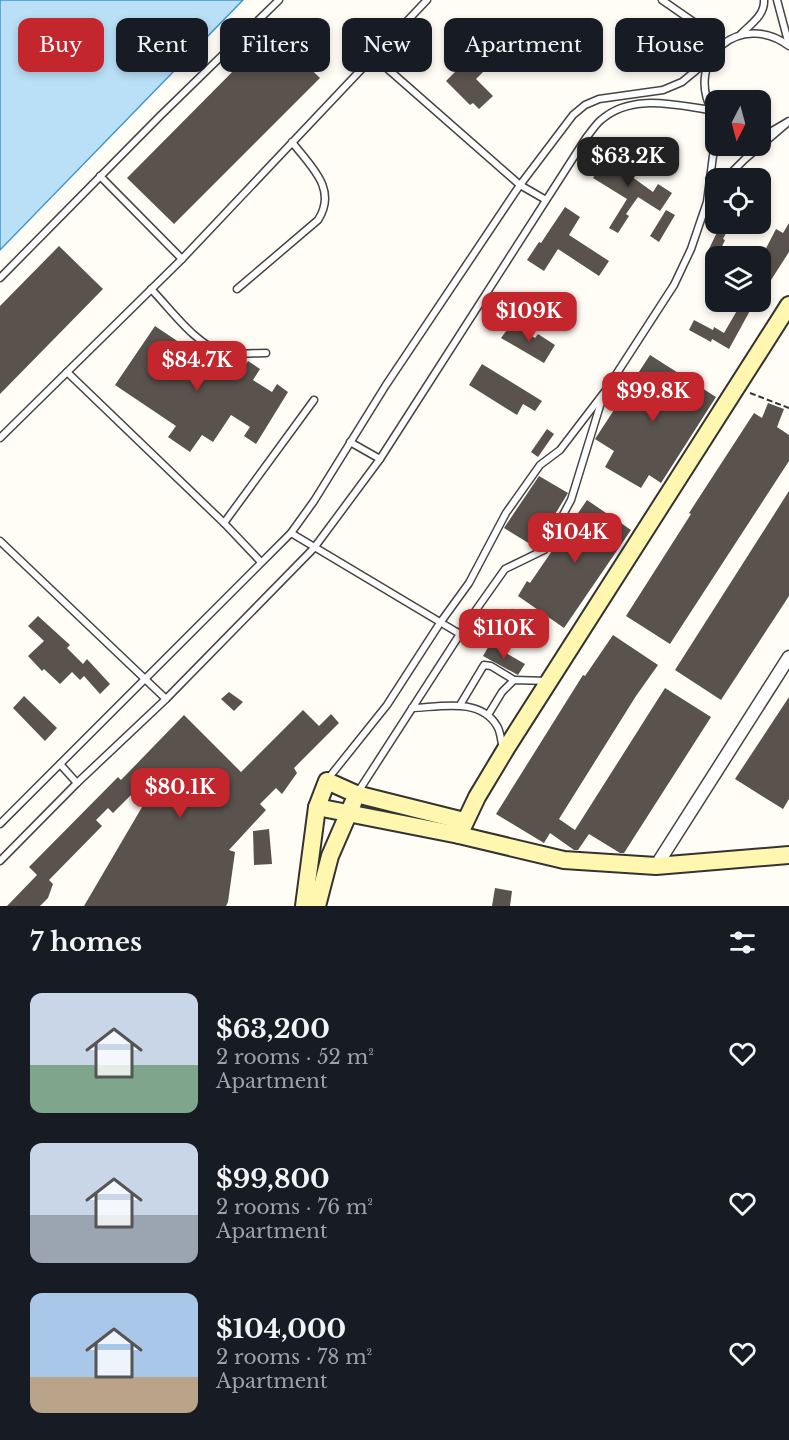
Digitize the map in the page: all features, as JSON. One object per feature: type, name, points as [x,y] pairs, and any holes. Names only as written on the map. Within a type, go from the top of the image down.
[{"type":"main road","points":[[461,828],[504,752],[789,305]]},
{"type":"main road","points":[[303,906],[317,807],[327,781],[356,794],[564,860],[656,866],[789,855]]},
{"type":"main road","points":[[317,906],[330,856],[350,813],[356,794]]},
{"type":"main road","points":[[317,807],[461,828]]},
{"type":"street","points":[[656,866],[789,657]]},
{"type":"lane","points":[[0,278],[279,0]]},
{"type":"lane","points":[[410,18],[427,0]]},
{"type":"lane","points":[[662,0],[688,18]]},
{"type":"lane","points":[[725,42],[741,34],[759,17],[763,11],[764,0]]},
{"type":"lane","points":[[777,0],[789,45]]},
{"type":"lane","points":[[741,34],[770,35],[789,45]]},
{"type":"lane","points":[[0,438],[182,259],[358,72]]},
{"type":"lane","points":[[391,72],[520,185],[546,200]]},
{"type":"lane","points":[[0,824],[291,533],[314,501],[386,385],[520,185],[573,115],[585,105],[599,99],[663,90],[682,82],[694,72]]},
{"type":"lane","points":[[705,72],[703,84],[705,97]]},
{"type":"lane","points":[[0,861],[166,699],[314,548],[380,459],[586,138],[602,120],[613,112],[636,103],[650,102],[705,112]]},
{"type":"lane","points":[[771,131],[787,123]]},
{"type":"lane","points":[[736,168],[787,123]]},
{"type":"lane","points":[[237,289],[318,220],[324,210],[326,194],[321,180],[292,142]]},
{"type":"lane","points":[[100,176],[182,259]]},
{"type":"lane","points":[[327,781],[387,705],[469,583],[506,513],[540,465],[560,450],[606,390],[674,285],[691,249],[705,208]]},
{"type":"lane","points":[[151,289],[199,339],[212,348],[224,352],[266,353]]},
{"type":"lane","points":[[68,372],[224,523],[261,562]]},
{"type":"lane","points":[[356,794],[505,569],[544,550],[571,500],[606,390]]},
{"type":"lane","points":[[224,523],[314,400]]},
{"type":"lane","points":[[350,442],[380,459]]},
{"type":"lane","points":[[291,533],[460,634]]},
{"type":"lane","points":[[0,541],[166,699]]},
{"type":"lane","points":[[460,705],[484,665],[491,666],[514,680],[549,682]]},
{"type":"lane","points":[[488,715],[502,692],[514,680]]},
{"type":"lane","points":[[412,708],[460,705],[480,710],[488,715],[498,727],[504,752]]},
{"type":"lane","points":[[60,764],[78,783]]},
{"type":"path","points":[[736,388],[789,408]]},
{"type":"water","points":[[0,0],[243,0],[226,18],[220,18],[220,24],[208,36],[208,18],[116,18],[116,72],[173,72],[0,250]]},
{"type":"building","points":[[232,72],[314,72],[320,78],[174,224],[127,178]]},
{"type":"building","points":[[455,72],[483,72],[476,79],[493,96],[479,109],[473,103],[470,105],[446,81]]},
{"type":"building","points":[[613,147],[624,154],[619,162],[624,166],[621,169],[653,192],[658,184],[672,193],[660,211],[638,197],[626,214],[629,216],[618,233],[609,228],[627,199],[593,178]]},
{"type":"building","points":[[565,207],[580,217],[569,235],[609,261],[599,276],[558,249],[544,271],[527,260]]},
{"type":"building","points":[[666,210],[675,215],[659,242],[650,236]]},
{"type":"building","points":[[789,223],[789,252],[771,280],[771,246],[767,246],[776,229],[783,233]]},
{"type":"building","points":[[716,234],[726,234],[722,246],[710,246]]},
{"type":"building","points":[[59,246],[103,289],[0,394],[0,306]]},
{"type":"building","points":[[736,312],[749,312],[729,349],[689,330],[694,320],[724,333]]},
{"type":"building","points":[[512,323],[535,338],[538,334],[555,345],[544,363],[501,338]]},
{"type":"building","points":[[155,326],[235,380],[248,361],[260,369],[253,380],[272,392],[277,384],[288,392],[256,444],[244,436],[250,427],[231,415],[213,442],[202,435],[190,452],[168,437],[176,426],[115,385]]},
{"type":"building","points":[[650,355],[716,397],[661,483],[649,475],[641,488],[605,467],[614,451],[595,439]]},
{"type":"building","points":[[482,364],[542,401],[535,411],[523,404],[517,415],[469,385]]},
{"type":"building","points":[[768,403],[784,409],[777,427],[789,435],[789,461],[670,644],[626,616],[754,413],[762,418]]},
{"type":"building","points":[[547,429],[554,434],[538,457],[531,452]]},
{"type":"building","points":[[539,476],[568,493],[535,547],[504,528]]},
{"type":"building","points":[[789,491],[789,596],[721,700],[675,670]]},
{"type":"building","points":[[587,500],[631,530],[564,628],[518,596],[527,581],[530,583]]},
{"type":"building","points":[[38,616],[70,645],[67,648],[83,664],[87,659],[110,684],[100,694],[84,676],[80,680],[72,672],[60,684],[44,669],[42,671],[28,656],[44,641],[28,626]]},
{"type":"building","points":[[613,635],[658,665],[559,819],[575,830],[665,688],[711,717],[624,853],[620,853],[589,834],[578,850],[574,850],[550,833],[544,843],[496,814],[583,675],[585,676]]},
{"type":"building","points":[[490,644],[525,664],[518,675],[483,656]]},
{"type":"building","points":[[229,692],[243,702],[234,711],[221,699]]},
{"type":"building","points":[[24,696],[57,728],[45,741],[13,708]]},
{"type":"building","points":[[789,697],[789,799],[783,809],[735,779]]},
{"type":"building","points":[[303,710],[319,726],[331,714],[339,723],[294,768],[297,773],[282,794],[276,788],[260,804],[266,810],[229,850],[235,852],[226,906],[84,906],[145,802],[135,791],[113,813],[108,808],[96,820],[102,826],[49,880],[53,884],[48,898],[40,906],[7,906],[37,875],[29,867],[118,777],[121,780],[184,715],[241,772]]},
{"type":"building","points":[[269,829],[272,864],[254,865],[253,831]]},
{"type":"building","points":[[495,888],[512,891],[510,906],[492,906]]}]
